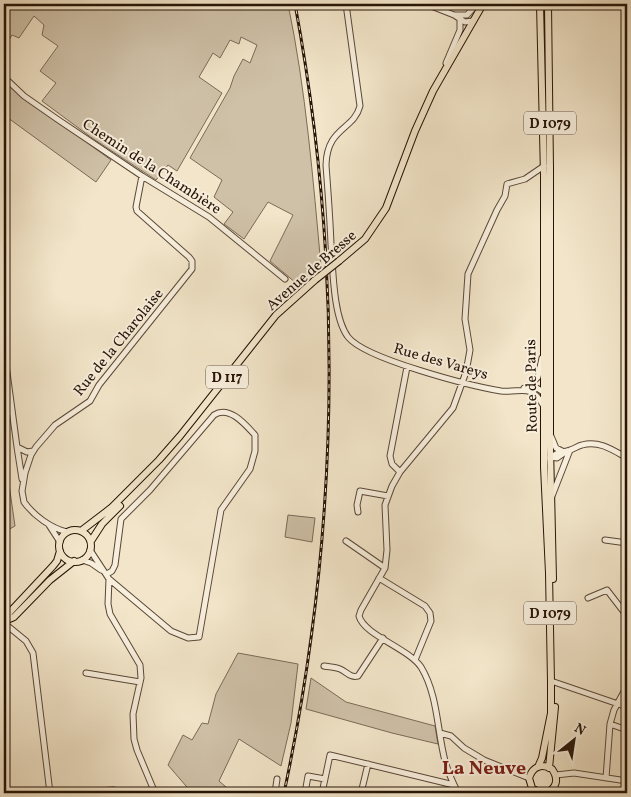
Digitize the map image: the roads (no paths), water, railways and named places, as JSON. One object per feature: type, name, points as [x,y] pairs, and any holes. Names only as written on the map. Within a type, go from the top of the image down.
[{"type":"main road","name":"Avenue de Bresse","points":[[90,541],[102,524],[120,506],[180,436],[276,315],[365,239],[386,208],[418,125],[438,81],[483,4]]},
{"type":"main road","name":"Route de Paris","points":[[538,767],[542,758],[551,713],[550,603],[542,392],[544,166],[540,4]]},
{"type":"main road","name":"Route de Paris","points":[[548,4],[550,432],[555,712],[549,768]]},
{"type":"main road","name":"Avenue de Bresse","points":[[81,531],[111,508],[143,477]]},
{"type":"main road","points":[[76,530],[81,531],[88,537],[90,550],[82,560],[74,562],[50,580],[14,617],[5,622],[9,613],[57,561],[60,542],[64,534],[76,530]]},
{"type":"main road","points":[[60,551],[65,558],[74,562]]},
{"type":"main road","points":[[536,792],[530,785],[529,778],[532,771],[538,767],[549,768],[556,775],[556,783],[551,792]]},
{"type":"street","name":"Rue des Vareys","points":[[346,4],[360,106],[357,114],[333,139],[326,153],[335,294],[343,325],[349,338],[362,347],[407,367],[504,391],[542,392]]},
{"type":"street","points":[[426,4],[460,19],[473,22]]},
{"type":"street","points":[[454,15],[466,15],[477,4]]},
{"type":"street","points":[[438,81],[460,30],[460,19]]},
{"type":"street","name":"Chemin de la Chambière","points":[[4,77],[24,96],[57,119],[142,176],[209,217],[285,279]]},
{"type":"street","points":[[458,793],[446,764],[431,692],[422,670],[415,660],[364,626],[359,616],[360,610],[384,568],[387,550],[385,506],[388,496],[400,472],[453,408],[462,382],[470,350],[465,318],[468,274],[505,196],[507,184],[530,176],[544,166]]},
{"type":"street","name":"Rue de la Charolaise","points":[[45,521],[24,502],[23,482],[27,464],[33,452],[55,425],[90,401],[99,385],[192,269],[192,261],[189,257],[137,211],[136,207],[142,176]]},
{"type":"street","points":[[530,176],[544,176]]},
{"type":"street","points":[[4,350],[23,482]]},
{"type":"street","points":[[528,387],[538,377],[543,350]]},
{"type":"street","points":[[400,472],[392,464],[390,456],[407,367]]},
{"type":"street","points":[[542,392],[550,385]]},
{"type":"street","name":"Rue des Vareys","points":[[520,390],[528,387]]},
{"type":"street","points":[[528,387],[535,387],[547,396],[550,408]]},
{"type":"street","points":[[532,392],[538,396],[543,405]]},
{"type":"street","points":[[82,560],[91,563],[108,577],[171,631],[188,638],[199,637],[222,510],[250,469],[255,451],[255,435],[233,415],[219,411],[150,490],[121,519],[115,565],[108,577],[108,610],[140,665],[141,678],[133,714],[134,739],[154,793]]},
{"type":"street","points":[[550,432],[556,448],[566,451]]},
{"type":"street","points":[[544,440],[547,453],[551,458]]},
{"type":"street","points":[[551,458],[557,458],[566,451],[582,445],[597,444],[605,446],[627,458]]},
{"type":"street","points":[[17,447],[27,452],[33,452]]},
{"type":"street","points":[[552,497],[566,451]]},
{"type":"street","points":[[544,468],[551,458]]},
{"type":"street","points":[[358,512],[357,504],[360,491],[388,496]]},
{"type":"street","points":[[45,521],[51,526],[68,532]]},
{"type":"street","points":[[45,521],[54,531],[60,542]]},
{"type":"street","points":[[605,540],[627,543]]},
{"type":"street","points":[[346,541],[384,568]]},
{"type":"street","points":[[90,550],[108,577]]},
{"type":"street","points":[[379,578],[425,606],[430,613],[431,621],[415,660]]},
{"type":"street","points":[[588,598],[607,590],[627,616]]},
{"type":"street","points":[[5,622],[26,641],[33,652],[50,793]]},
{"type":"street","points":[[324,666],[340,669],[352,677],[356,677],[382,638]]},
{"type":"street","points":[[86,673],[140,682]]},
{"type":"street","points":[[554,682],[627,706]]},
{"type":"street","points":[[606,778],[610,724],[627,686]]},
{"type":"street","points":[[610,724],[627,730]]},
{"type":"street","points":[[440,733],[451,736],[464,748],[484,760],[529,778]]},
{"type":"street","points":[[322,793],[330,755],[454,785]]},
{"type":"street","points":[[361,793],[368,764]]},
{"type":"street","points":[[556,775],[574,773],[627,781]]},
{"type":"street","points":[[305,793],[308,776],[325,779]]},
{"type":"street","points":[[275,793],[277,779]]},
{"type":"street","points":[[64,793],[113,790],[130,793]]},
{"type":"railway","points":[[284,793],[303,695],[316,596],[325,498],[329,399],[328,300],[322,201],[311,103],[295,4]]},
{"type":"district","name":"La Neuve","points":[[484,767]]}]
